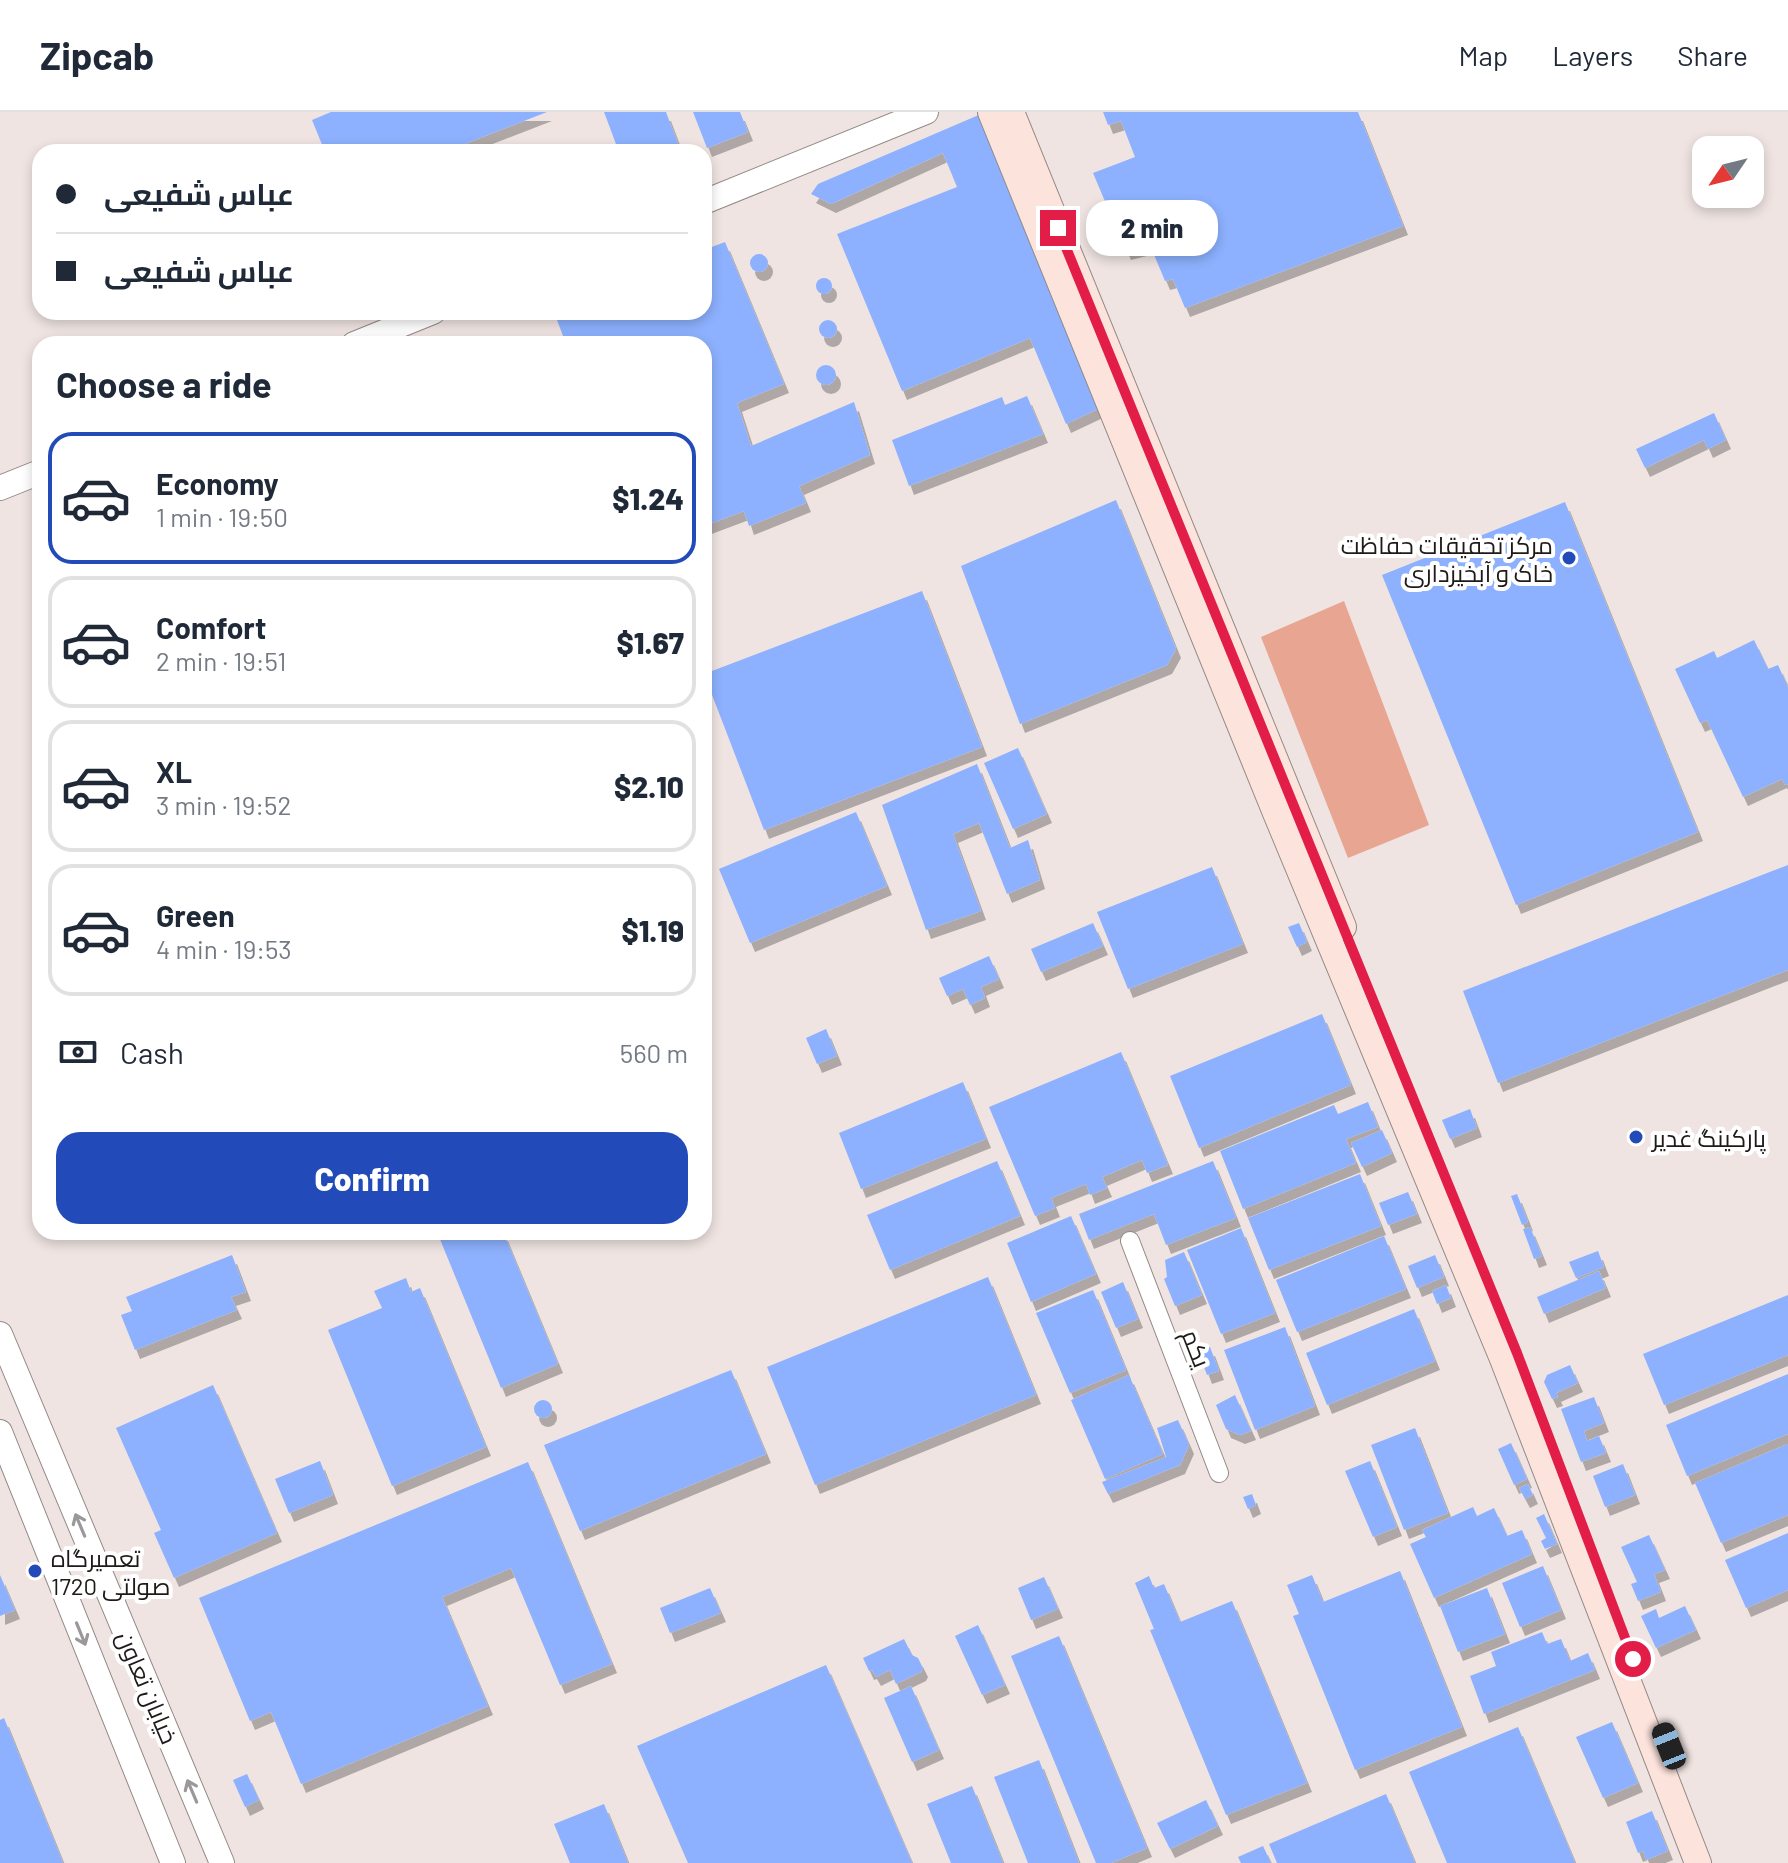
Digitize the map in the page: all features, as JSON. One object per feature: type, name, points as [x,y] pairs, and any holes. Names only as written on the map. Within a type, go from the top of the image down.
[{"type":"main road","points":[[991,112],[1270,798],[1503,1359],[1698,1863]]},
{"type":"main road","points":[[1011,112],[1517,1353],[1609,1600],[1716,1863]]},
{"type":"street","points":[[712,199],[926,112]]},
{"type":"street","points":[[374,336],[413,320]]},
{"type":"street","points":[[0,488],[32,475]]},
{"type":"street","name":"یکم","points":[[1130,1241],[1219,1473]]},
{"type":"street","name":"خیابان تعاون","points":[[0,1334],[222,1863]]},
{"type":"street","name":"خیابان تعاون","points":[[0,1432],[173,1863]]},
{"type":"shaded area","points":[[1344,601],[1429,825],[1348,858],[1261,637]]},
{"type":"building","points":[[331,112],[547,112],[465,144],[322,144],[312,120]]},
{"type":"building","points":[[604,112],[666,112],[678,144],[616,144]]},
{"type":"building","points":[[693,112],[740,112],[748,132],[712,146],[705,144]]},
{"type":"building","points":[[1103,112],[1358,112],[1403,226],[1185,308],[1173,279],[1165,281],[1150,245],[1126,251],[1093,173],[1135,157],[1121,121],[1108,125]]},
{"type":"building","points":[[981,114],[1100,408],[1066,424],[1030,338],[902,391],[837,234],[957,187],[943,153],[831,204],[811,194],[818,184]]},
{"type":"building","points":[[725,242],[784,384],[737,403],[751,446],[854,402],[870,455],[799,486],[806,503],[749,526],[744,511],[712,523],[712,336],[563,336],[557,320],[712,320],[712,247]]},
{"type":"building","points":[[755,254],[763,254],[768,263],[766,270],[755,272],[750,267],[750,259]]},
{"type":"building","points":[[821,278],[827,278],[832,286],[830,292],[821,294],[816,289],[816,283]]},
{"type":"building","points":[[828,320],[837,329],[828,338],[819,329]]},
{"type":"building","points":[[826,365],[833,368],[836,375],[833,382],[826,385],[819,382],[816,375],[819,368]]},
{"type":"building","points":[[1027,396],[1043,434],[909,486],[892,440],[1002,397],[1005,405]]},
{"type":"building","points":[[1714,413],[1726,440],[1708,449],[1704,440],[1645,468],[1636,449]]},
{"type":"building","points":[[1116,500],[1176,649],[1167,665],[1020,724],[961,566]]},
{"type":"building","points":[[1565,502],[1698,832],[1516,905],[1382,575]]},
{"type":"building","points":[[922,591],[982,747],[764,830],[712,695],[712,671]]},
{"type":"building","points":[[1754,640],[1768,669],[1778,665],[1788,687],[1788,784],[1785,785],[1782,779],[1743,797],[1707,720],[1700,723],[1675,669],[1714,651],[1717,658]]},
{"type":"building","points":[[1018,748],[1047,814],[1013,829],[984,763]]},
{"type":"building","points":[[977,764],[1010,848],[1028,840],[1040,880],[1007,894],[979,823],[953,834],[981,911],[926,930],[882,805]]},
{"type":"building","points":[[856,812],[887,886],[750,943],[719,869]]},
{"type":"building","points":[[1788,865],[1788,970],[1498,1083],[1463,991]]},
{"type":"building","points":[[1212,867],[1243,944],[1128,989],[1097,912]]},
{"type":"building","points":[[1093,923],[1103,946],[1041,972],[1031,949]]},
{"type":"building","points":[[1299,923],[1307,942],[1297,947],[1288,927]]},
{"type":"building","points":[[989,956],[999,979],[981,987],[985,998],[970,1005],[963,989],[947,996],[939,978]]},
{"type":"building","points":[[1322,1014],[1351,1085],[1199,1148],[1170,1076]]},
{"type":"building","points":[[826,1029],[837,1056],[817,1064],[806,1038]]},
{"type":"building","points":[[1121,1052],[1168,1165],[1147,1173],[1142,1160],[1102,1177],[1107,1188],[1090,1195],[1086,1184],[1051,1198],[1055,1208],[1035,1216],[989,1107]]},
{"type":"building","points":[[963,1082],[986,1139],[861,1189],[839,1133]]},
{"type":"building","points":[[1368,1102],[1378,1127],[1346,1139],[1356,1163],[1243,1209],[1220,1151],[1334,1105],[1338,1114]]},
{"type":"building","points":[[1470,1109],[1477,1128],[1450,1139],[1442,1120]]},
{"type":"building","points":[[1382,1130],[1392,1153],[1362,1167],[1351,1143]]},
{"type":"building","points":[[997,1161],[1020,1216],[890,1270],[867,1215]]},
{"type":"building","points":[[1213,1161],[1236,1218],[1166,1245],[1154,1214],[1089,1240],[1079,1214]]},
{"type":"building","points":[[1360,1174],[1381,1226],[1269,1270],[1248,1218]]},
{"type":"building","points":[[1408,1192],[1417,1214],[1388,1225],[1379,1203]]},
{"type":"building","points":[[1517,1194],[1528,1222],[1522,1225],[1511,1196]]},
{"type":"building","points":[[1071,1216],[1096,1274],[1031,1302],[1007,1243]]},
{"type":"building","points":[[1530,1227],[1542,1256],[1534,1259],[1523,1229]]},
{"type":"building","points":[[1241,1228],[1275,1313],[1221,1334],[1187,1250]]},
{"type":"building","points":[[1384,1236],[1406,1289],[1297,1332],[1276,1280]]},
{"type":"building","points":[[440,1240],[506,1240],[558,1364],[501,1388]]},
{"type":"building","points":[[1598,1251],[1604,1267],[1576,1278],[1569,1262]]},
{"type":"building","points":[[1184,1252],[1202,1295],[1175,1306],[1164,1279],[1167,1277],[1165,1260]]},
{"type":"building","points":[[232,1255],[246,1292],[231,1297],[237,1310],[135,1350],[121,1315],[132,1311],[126,1297]]},
{"type":"building","points":[[1435,1255],[1444,1277],[1417,1288],[1408,1266]]},
{"type":"building","points":[[1599,1271],[1606,1288],[1544,1314],[1537,1297]]},
{"type":"building","points":[[988,1277],[1036,1395],[815,1485],[767,1367]]},
{"type":"building","points":[[406,1278],[411,1292],[420,1288],[486,1447],[392,1486],[328,1330],[382,1308],[374,1291]]},
{"type":"building","points":[[1123,1282],[1138,1319],[1116,1328],[1101,1292]]},
{"type":"building","points":[[1446,1285],[1451,1298],[1437,1304],[1432,1291]]},
{"type":"building","points":[[1093,1290],[1126,1370],[1070,1393],[1036,1313]]},
{"type":"building","points":[[1788,1295],[1788,1355],[1664,1405],[1643,1354]]},
{"type":"building","points":[[1414,1309],[1435,1361],[1327,1405],[1306,1353]]},
{"type":"building","points":[[1285,1327],[1315,1406],[1255,1430],[1224,1350]]},
{"type":"building","points":[[1210,1347],[1219,1371],[1207,1375],[1198,1351]]},
{"type":"building","points":[[1570,1365],[1578,1383],[1556,1393],[1558,1397],[1552,1399],[1544,1382],[1547,1375]]},
{"type":"building","points":[[731,1370],[766,1454],[580,1531],[544,1445]]},
{"type":"building","points":[[1788,1374],[1788,1434],[1687,1476],[1666,1425]]},
{"type":"building","points":[[1129,1375],[1163,1454],[1105,1479],[1071,1400]]},
{"type":"building","points":[[213,1385],[277,1533],[174,1578],[154,1533],[161,1530],[116,1428]]},
{"type":"building","points":[[1235,1395],[1251,1431],[1240,1435],[1226,1429],[1216,1405]]},
{"type":"building","points":[[1594,1397],[1604,1423],[1584,1431],[1587,1441],[1599,1436],[1606,1453],[1581,1462],[1561,1409]]},
{"type":"building","points":[[543,1400],[552,1409],[543,1418],[534,1409]]},
{"type":"building","points":[[1178,1420],[1189,1445],[1180,1465],[1108,1494],[1102,1482],[1166,1457],[1157,1428]]},
{"type":"building","points":[[1415,1428],[1448,1513],[1404,1530],[1371,1445]]},
{"type":"building","points":[[1511,1443],[1527,1479],[1514,1485],[1498,1449]]},
{"type":"building","points":[[1788,1444],[1788,1515],[1721,1543],[1695,1483]]},
{"type":"building","points":[[320,1461],[333,1495],[289,1513],[275,1479]]},
{"type":"building","points":[[1370,1461],[1397,1527],[1373,1537],[1345,1471]]},
{"type":"building","points":[[528,1462],[612,1664],[560,1685],[511,1568],[442,1597],[488,1706],[301,1784],[271,1712],[250,1721],[199,1598]]},
{"type":"building","points":[[1623,1464],[1635,1495],[1605,1507],[1593,1476]]},
{"type":"building","points":[[1528,1484],[1533,1495],[1525,1499],[1519,1488]]},
{"type":"building","points":[[1252,1494],[1256,1505],[1248,1509],[1243,1497]]},
{"type":"building","points":[[1473,1507],[1477,1516],[1494,1508],[1507,1536],[1522,1530],[1532,1554],[1434,1598],[1410,1544],[1426,1537],[1422,1530]]},
{"type":"building","points":[[1544,1514],[1557,1544],[1545,1549],[1541,1541],[1546,1538],[1536,1518]]},
{"type":"building","points":[[1788,1533],[1788,1590],[1746,1608],[1725,1560]]},
{"type":"building","points":[[1649,1535],[1665,1570],[1654,1574],[1661,1592],[1638,1601],[1631,1584],[1637,1582],[1621,1547]]},
{"type":"building","points":[[1543,1566],[1561,1610],[1520,1627],[1502,1583]]},
{"type":"building","points":[[1400,1571],[1462,1727],[1355,1770],[1293,1616],[1299,1614],[1287,1585],[1312,1575],[1323,1602]]},
{"type":"building","points":[[0,1575],[15,1610],[0,1616]]},
{"type":"building","points":[[1149,1576],[1154,1588],[1164,1584],[1180,1622],[1232,1601],[1307,1783],[1226,1815],[1150,1630],[1154,1629],[1135,1583]]},
{"type":"building","points":[[1044,1577],[1058,1609],[1031,1620],[1018,1588]]},
{"type":"building","points":[[710,1588],[721,1613],[670,1633],[660,1608]]},
{"type":"building","points":[[1487,1588],[1505,1634],[1458,1652],[1440,1606]]},
{"type":"building","points":[[1685,1606],[1696,1630],[1656,1648],[1641,1616],[1656,1609],[1659,1618]]},
{"type":"building","points":[[978,1625],[1005,1685],[982,1695],[955,1636]]},
{"type":"building","points":[[1542,1632],[1547,1644],[1561,1639],[1570,1661],[1588,1653],[1595,1670],[1484,1714],[1470,1676],[1496,1666],[1491,1652]]},
{"type":"building","points":[[1059,1636],[1147,1848],[1111,1863],[1096,1863],[1011,1656]]},
{"type":"building","points":[[904,1639],[912,1655],[918,1658],[923,1668],[921,1672],[896,1684],[890,1670],[876,1677],[872,1670],[869,1671],[863,1658]]},
{"type":"building","points":[[826,1665],[912,1863],[688,1863],[637,1746]]},
{"type":"building","points":[[911,1686],[939,1750],[912,1762],[884,1698]]},
{"type":"building","points":[[4,1718],[63,1863],[0,1863],[0,1720]]},
{"type":"building","points":[[1612,1722],[1638,1783],[1603,1798],[1576,1737]]},
{"type":"building","points":[[1518,1727],[1575,1863],[1447,1863],[1409,1772]]},
{"type":"building","points":[[1039,1760],[1079,1863],[1028,1863],[994,1777]]},
{"type":"building","points":[[247,1774],[259,1800],[245,1807],[233,1780]]},
{"type":"building","points":[[972,1786],[1003,1863],[951,1863],[927,1804]]},
{"type":"building","points":[[1386,1794],[1415,1863],[1277,1863],[1269,1844]]},
{"type":"building","points":[[1206,1800],[1218,1826],[1170,1849],[1157,1823]]},
{"type":"building","points":[[604,1804],[628,1863],[570,1863],[554,1824]]},
{"type":"building","points":[[1652,1811],[1668,1851],[1646,1860],[1643,1851],[1638,1853],[1626,1822]]},
{"type":"building","points":[[1263,1846],[1271,1863],[1241,1863],[1238,1857]]},
{"type":"place","name":"مرکز تحقیقات حفاظت خاک و آبخیزداری","points":[[1569,558]]},
{"type":"place","name":"پارکینگ غدیر","points":[[1636,1137]]},
{"type":"place","name":"تعمیرگاه 1720 صولتی","points":[[35,1571]]},
{"type":"route","points":[[1058,228],[1517,1353],[1633,1659]]}]
